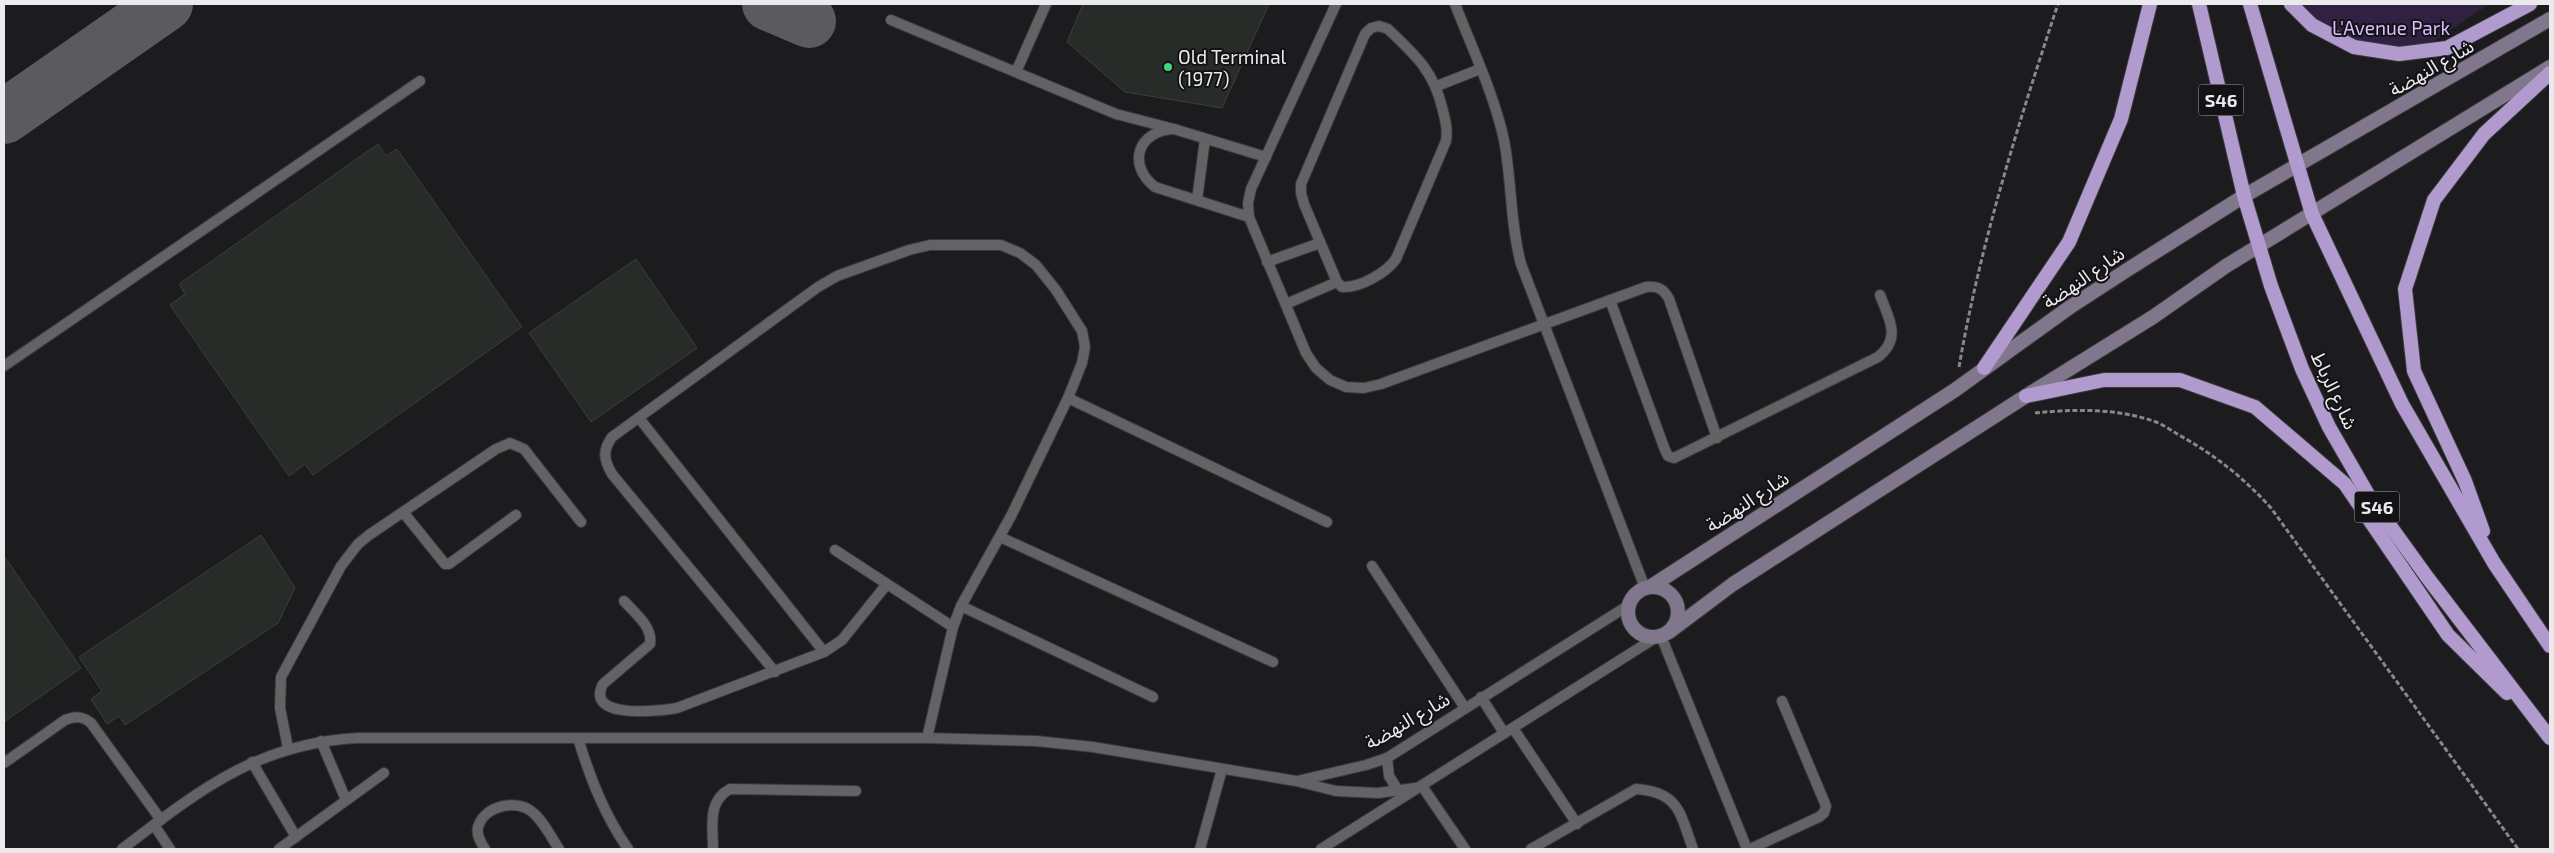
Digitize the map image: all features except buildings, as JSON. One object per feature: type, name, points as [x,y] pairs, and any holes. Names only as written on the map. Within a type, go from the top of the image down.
[{"type":"highway","points":[[1984,368],[2069,242],[2121,119],[2150,4]]},
{"type":"highway","name":"شارع الرباط","points":[[2198,4],[2244,196],[2259,245],[2302,369],[2329,427],[2370,498],[2427,577],[2547,733]]},
{"type":"highway","points":[[2250,4],[2312,214],[2402,404],[2494,563],[2550,646]]},
{"type":"highway","points":[[2291,4],[2312,24],[2354,47],[2399,54],[2446,48],[2530,4]]},
{"type":"highway","points":[[2494,563],[2465,481],[2414,371],[2405,289],[2434,200],[2484,134],[2550,73]]},
{"type":"highway","points":[[2026,396],[2104,380],[2180,380],[2255,407],[2345,484],[2448,635],[2547,733]]},
{"type":"main road","name":"شارع النهضة","points":[[1648,588],[1955,390],[2086,296],[2244,196],[2550,19]]},
{"type":"main road","points":[[1662,635],[1678,616],[1678,607],[1668,592],[1648,588],[1632,598],[1628,615],[1637,632],[1645,636],[1662,635],[1733,584],[2026,396],[2154,317],[2259,245],[2550,66]]},
{"type":"lane","points":[[1016,72],[1046,4]]},
{"type":"lane","points":[[1336,4],[1251,189],[1248,203],[1249,217],[1267,262],[1306,353],[1316,368],[1330,380],[1346,387],[1364,388],[1381,384],[1646,287],[1656,286],[1665,291],[1717,438]]},
{"type":"lane","points":[[1455,4],[1503,137],[1508,165],[1515,241],[1543,324],[1648,588]]},
{"type":"lane","points":[[891,20],[1116,114],[1174,129],[1266,157]]},
{"type":"lane","points":[[1379,26],[1388,29],[1420,60],[1436,86],[1448,129],[1446,141],[1396,259],[1385,270],[1356,285],[1342,287],[1336,282],[1301,193],[1302,184],[1365,34],[1371,28],[1379,26]]},
{"type":"lane","points":[[1436,86],[1480,69]]},
{"type":"lane","points":[[4,366],[420,81]]},
{"type":"lane","points":[[1174,129],[1161,130],[1150,135],[1142,145],[1138,156],[1140,169],[1145,180],[1155,187],[1249,217]]},
{"type":"lane","points":[[1197,200],[1205,139]]},
{"type":"lane","points":[[1267,262],[1320,243]]},
{"type":"lane","points":[[775,672],[608,467],[605,460],[606,447],[612,437],[827,280],[909,250],[930,246],[1001,245],[1020,252],[1036,265],[1056,290],[1082,331],[1084,347],[1082,363],[1068,398],[1000,537],[962,606],[953,627],[926,738]]},
{"type":"lane","points":[[1286,304],[1336,282]]},
{"type":"lane","points":[[1610,300],[1668,456],[1674,458],[1878,357],[1887,350],[1892,339],[1892,328],[1880,295]]},
{"type":"lane","points":[[1068,398],[1327,522]]},
{"type":"lane","points":[[639,418],[824,652]]},
{"type":"lane","points":[[288,748],[279,693],[281,678],[349,554],[369,535],[496,449],[510,443],[524,449],[581,522]]},
{"type":"lane","points":[[403,512],[445,564],[449,564],[516,515]]},
{"type":"lane","points":[[1000,537],[1273,662]]},
{"type":"lane","points":[[835,550],[953,627]]},
{"type":"lane","points":[[1372,566],[1465,708]]},
{"type":"lane","points":[[624,601],[648,628],[652,636],[650,644],[603,684],[600,690],[601,698],[606,704],[623,711],[660,711],[677,708],[824,652],[842,640],[887,584]]},
{"type":"lane","name":"شارع النهضة","points":[[1296,781],[1366,765],[1387,758],[1629,605]]},
{"type":"lane","points":[[962,606],[1153,697]]},
{"type":"lane","points":[[1321,849],[1662,635],[1748,849],[1819,817],[1824,813],[1826,806],[1782,701]]},
{"type":"lane","points":[[1481,697],[1509,730],[1576,824]]},
{"type":"lane","points":[[4,763],[65,720],[83,717],[91,723],[158,822],[170,849]]},
{"type":"lane","points":[[122,849],[215,782],[252,762],[288,748],[321,741],[358,738],[926,738],[1064,744],[1296,781],[1336,791],[1398,792],[1418,787]]},
{"type":"lane","points":[[578,738],[598,797],[628,849]]},
{"type":"lane","points":[[321,741],[346,800]]},
{"type":"lane","points":[[1387,758],[1389,776],[1398,792]]},
{"type":"lane","points":[[252,762],[296,837]]},
{"type":"lane","points":[[1202,847],[1222,769]]},
{"type":"lane","points":[[279,849],[384,773]]},
{"type":"lane","points":[[1418,787],[1465,849]]},
{"type":"lane","points":[[1531,849],[1636,789],[1655,790],[1672,801],[1682,818],[1693,849]]},
{"type":"lane","points":[[712,849],[715,802],[721,794],[730,790],[856,791]]},
{"type":"lane","points":[[484,849],[479,839],[478,828],[482,818],[498,808],[509,805],[531,810],[539,818],[560,849]]},
{"type":"path","points":[[1955,390],[1975,287],[2038,63],[2058,4]]},
{"type":"path","points":[[2029,414],[2066,410],[2108,412],[2156,422],[2210,452],[2247,482],[2272,508],[2518,849]]},
{"type":"green space","name":"L'Avenue Park","points":[[2293,4],[2489,4],[2419,51],[2381,51],[2335,37]]},
{"type":"taxiway","points":[[4,117],[166,4]]},
{"type":"taxiway","points":[[769,4],[809,21]]},
{"type":"place","name":"Old Terminal (1977)","points":[[1168,67]]}]
